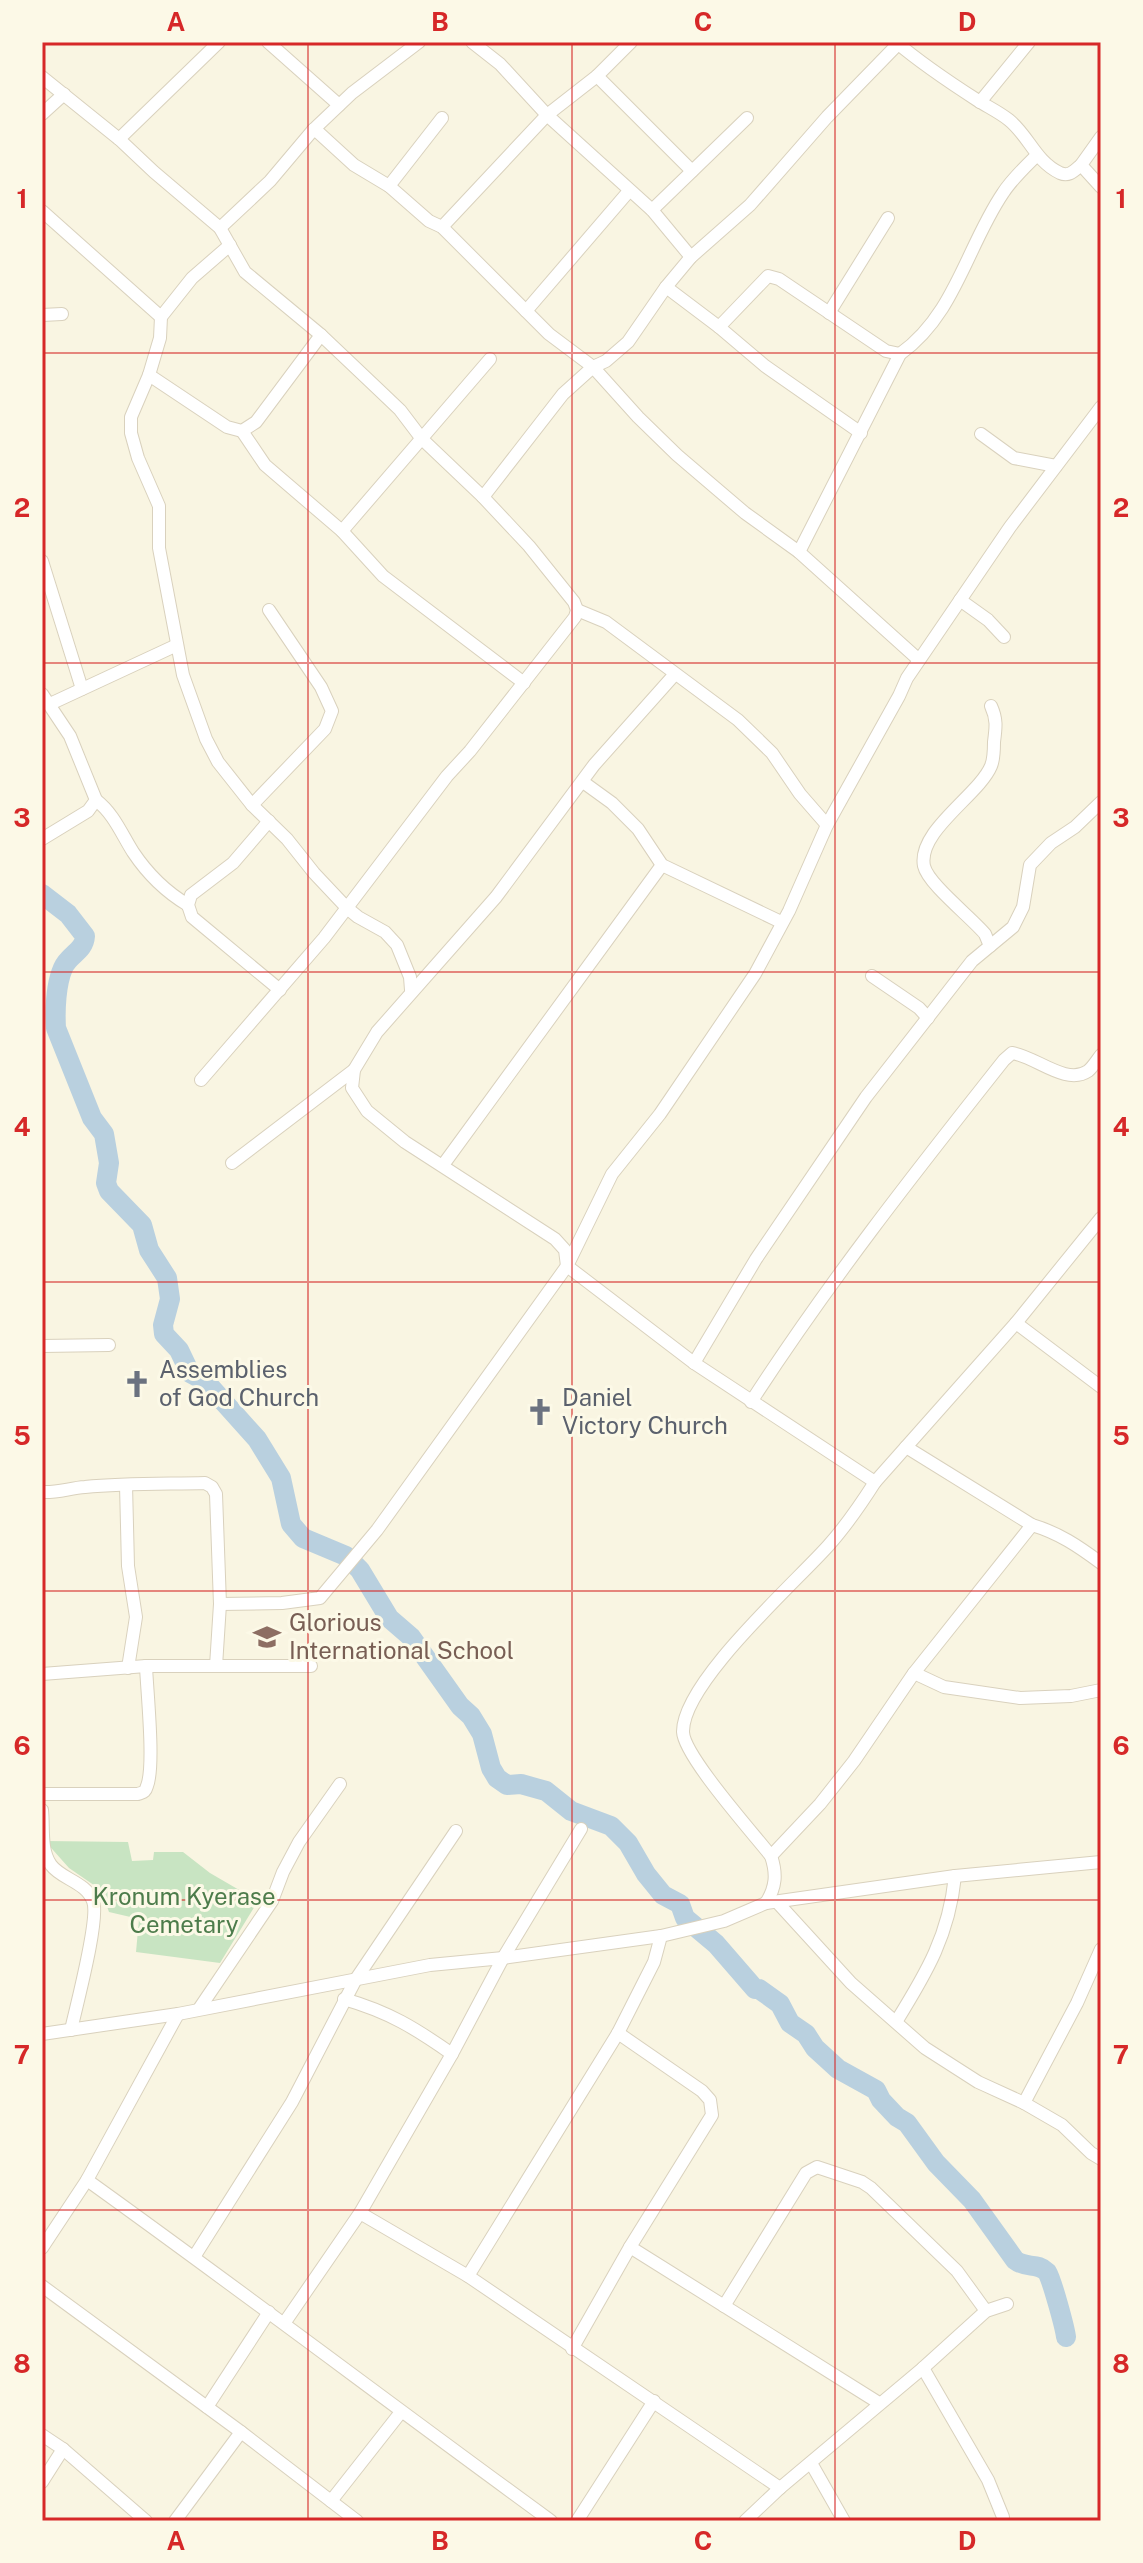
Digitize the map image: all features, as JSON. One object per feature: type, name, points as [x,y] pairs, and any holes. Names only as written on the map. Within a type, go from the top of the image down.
[{"type":"street","points":[[119,139],[218,42]]},
{"type":"street","points":[[268,42],[339,105]]},
{"type":"street","points":[[220,228],[270,181],[313,130],[339,105],[419,42]]},
{"type":"street","points":[[472,42],[500,64],[547,115],[652,210],[691,257]]},
{"type":"street","points":[[442,227],[547,115],[597,76],[631,42]]},
{"type":"street","points":[[980,102],[1029,42]]},
{"type":"street","points":[[483,497],[547,412],[593,367],[606,361],[628,342],[691,257],[750,205],[827,117],[898,43],[937,74],[1007,118],[1020,130],[1036,156],[1063,175],[1071,174],[1081,165],[1101,137]]},
{"type":"street","points":[[597,76],[692,171]]},
{"type":"street","points":[[42,77],[119,139],[220,228],[245,272],[321,335],[400,410],[422,439],[529,546],[577,610],[575,617],[447,776],[347,908],[201,1080]]},
{"type":"street","points":[[42,114],[64,94]]},
{"type":"street","points":[[389,186],[442,118]]},
{"type":"street","points":[[652,210],[747,118]]},
{"type":"street","points":[[313,130],[354,165],[389,186],[429,221],[442,227],[549,334],[593,367],[677,455],[745,513],[799,552],[919,660]]},
{"type":"street","points":[[799,552],[900,354],[918,340],[937,318],[1003,192],[1036,156]]},
{"type":"street","points":[[1081,165],[1101,187]]},
{"type":"street","points":[[526,311],[629,191]]},
{"type":"street","points":[[42,211],[161,317]]},
{"type":"street","points":[[829,313],[888,218]]},
{"type":"street","points":[[230,245],[192,278],[161,317],[160,338],[149,375],[131,417],[131,433],[138,458],[159,506],[159,548],[183,675],[206,739],[218,762],[252,805],[287,839],[347,908],[385,932],[397,945],[410,977],[411,990]]},
{"type":"street","points":[[719,327],[768,276],[779,279],[886,351],[900,354]]},
{"type":"street","points":[[666,287],[765,366],[861,433]]},
{"type":"street","points":[[42,315],[62,314]]},
{"type":"street","points":[[242,431],[256,422],[321,335]]},
{"type":"street","points":[[342,531],[490,359]]},
{"type":"street","points":[[149,375],[227,427],[242,431],[265,465],[342,531],[383,576],[524,683]]},
{"type":"street","points":[[220,1604],[282,1603],[320,1598],[377,1530],[567,1266],[612,1174],[660,1114],[755,974],[827,825],[919,660],[1101,407]]},
{"type":"street","points":[[981,434],[1014,458],[1056,466]]},
{"type":"street","points":[[42,561],[82,689]]},
{"type":"street","points":[[960,600],[988,620],[1004,637]]},
{"type":"street","points":[[252,805],[325,729],[332,711],[321,687],[269,610]]},
{"type":"street","points":[[577,610],[606,622],[738,720],[772,753],[800,794],[827,825]]},
{"type":"street","points":[[177,645],[82,689],[46,699],[70,736],[96,800],[116,822],[134,853],[155,878],[173,896],[188,905]]},
{"type":"street","points":[[232,1163],[354,1070],[377,1032],[411,990],[496,897],[602,756],[675,674]]},
{"type":"street","points":[[990,946],[985,934],[931,879],[924,865],[927,846],[949,813],[972,793],[992,766],[997,719],[991,706]]},
{"type":"street","points":[[583,782],[612,803],[638,829],[662,865],[781,922]]},
{"type":"street","points":[[42,839],[88,811],[96,800]]},
{"type":"street","points":[[694,1363],[756,1259],[866,1097],[972,961],[1013,927],[1023,907],[1030,865],[1051,843],[1075,827],[1101,802]]},
{"type":"street","points":[[269,821],[233,863],[191,895],[188,905],[192,917],[280,990]]},
{"type":"street","points":[[443,1165],[662,865]]},
{"type":"street","points":[[872,976],[919,1008],[928,1018]]},
{"type":"street","points":[[751,1402],[808,1315],[1004,1060],[1012,1053],[1022,1055],[1075,1076],[1088,1071],[1101,1055]]},
{"type":"street","points":[[354,1070],[352,1088],[367,1111],[405,1142],[555,1239],[565,1250],[567,1266],[694,1363],[875,1482]]},
{"type":"street","points":[[772,1903],[775,1868],[771,1856],[695,1759],[683,1733],[688,1710],[714,1668],[769,1605],[829,1545],[875,1482],[1016,1323],[1101,1218]]},
{"type":"street","points":[[1016,1323],[1101,1387]]},
{"type":"street","points":[[42,1346],[109,1345]]},
{"type":"street","points":[[906,1447],[1032,1525],[1061,1535],[1101,1563]]},
{"type":"street","points":[[42,1492],[126,1485],[205,1483],[212,1487],[216,1494],[220,1604],[216,1666]]},
{"type":"street","points":[[126,1485],[128,1566],[136,1617],[128,1668]]},
{"type":"street","points":[[771,1856],[846,1772],[914,1673],[1032,1525]]},
{"type":"street","points":[[42,1794],[144,1792],[148,1786],[149,1752],[146,1666]]},
{"type":"street","points":[[42,1674],[146,1666],[311,1666]]},
{"type":"street","points":[[914,1673],[944,1687],[1020,1698],[1071,1696],[1101,1690]]},
{"type":"street","points":[[199,2009],[272,1901],[299,1842],[340,1784]]},
{"type":"street","points":[[42,1810],[43,1850],[52,1867],[84,1889],[94,1902],[93,1924],[71,2030]]},
{"type":"street","points":[[285,2322],[360,2213],[452,2054],[503,1958],[581,1829]]},
{"type":"street","points":[[194,2257],[292,2102],[356,1979],[456,1831]]},
{"type":"street","points":[[42,2034],[178,2014],[430,1965],[661,1936],[724,1921],[772,1903],[955,1876],[1101,1862]]},
{"type":"street","points":[[896,2022],[938,1950],[951,1910],[955,1876]]},
{"type":"street","points":[[772,1903],[851,1983],[925,2048],[978,2082],[1062,2125],[1101,2159]]},
{"type":"street","points":[[468,2276],[618,2033],[654,1962],[661,1936]]},
{"type":"street","points":[[1024,2103],[1101,1952]]},
{"type":"street","points":[[344,1999],[381,2010],[414,2027],[452,2054]]},
{"type":"street","points":[[42,2248],[87,2180],[178,2014]]},
{"type":"street","points":[[572,2349],[630,2247],[712,2115],[710,2100],[702,2091],[618,2033]]},
{"type":"street","points":[[724,2306],[806,2173],[817,2167],[871,2188],[957,2271],[986,2311]]},
{"type":"street","points":[[87,2180],[285,2322],[401,2412],[551,2521]]},
{"type":"street","points":[[360,2213],[468,2276],[780,2488]]},
{"type":"street","points":[[630,2247],[879,2403]]},
{"type":"street","points":[[42,2286],[357,2521]]},
{"type":"street","points":[[745,2521],[986,2311],[1007,2304]]},
{"type":"street","points":[[207,2407],[269,2312]]},
{"type":"street","points":[[923,2368],[988,2480],[1003,2517]]},
{"type":"street","points":[[577,2521],[654,2401]]},
{"type":"street","points":[[331,2501],[401,2412]]},
{"type":"street","points":[[175,2521],[241,2432]]},
{"type":"street","points":[[42,2435],[63,2449],[146,2521]]},
{"type":"street","points":[[42,2482],[63,2449]]},
{"type":"street","points":[[811,2463],[844,2521]]},
{"type":"green space","name":"Kronum Kyerase Cemetary","points":[[45,1841],[128,1842],[132,1861],[153,1860],[154,1852],[183,1852],[210,1873],[258,1901],[220,1963],[136,1952],[139,1919],[109,1912],[101,1890],[69,1868]]},
{"type":"waterway","points":[[42,894],[68,914],[85,936],[82,946],[66,963],[61,974],[56,997],[56,1028],[92,1118],[104,1134],[109,1163],[106,1183],[109,1191],[142,1225],[149,1250],[167,1278],[170,1299],[163,1325],[164,1334],[179,1350],[190,1373],[205,1381],[257,1439],[281,1478],[291,1524],[303,1538],[346,1556],[360,1570],[389,1618],[411,1637],[460,1706],[471,1716],[482,1734],[491,1768],[497,1778],[507,1785],[521,1784],[546,1791],[571,1811],[611,1826],[628,1843],[663,1895],[680,1904],[685,1918],[716,1944],[755,1989],[780,2004],[790,2023],[806,2034],[815,2048],[838,2069],[876,2090],[881,2100],[907,2123],[936,2163],[972,2200],[1015,2260],[1047,2272],[1066,2337]]},
{"type":"place","name":"Assemblies of God Church","points":[[137,1384]]},
{"type":"place","name":"Daniel Victory Church","points":[[540,1412]]},
{"type":"place","name":"Glorious International School","points":[[267,1637]]}]
